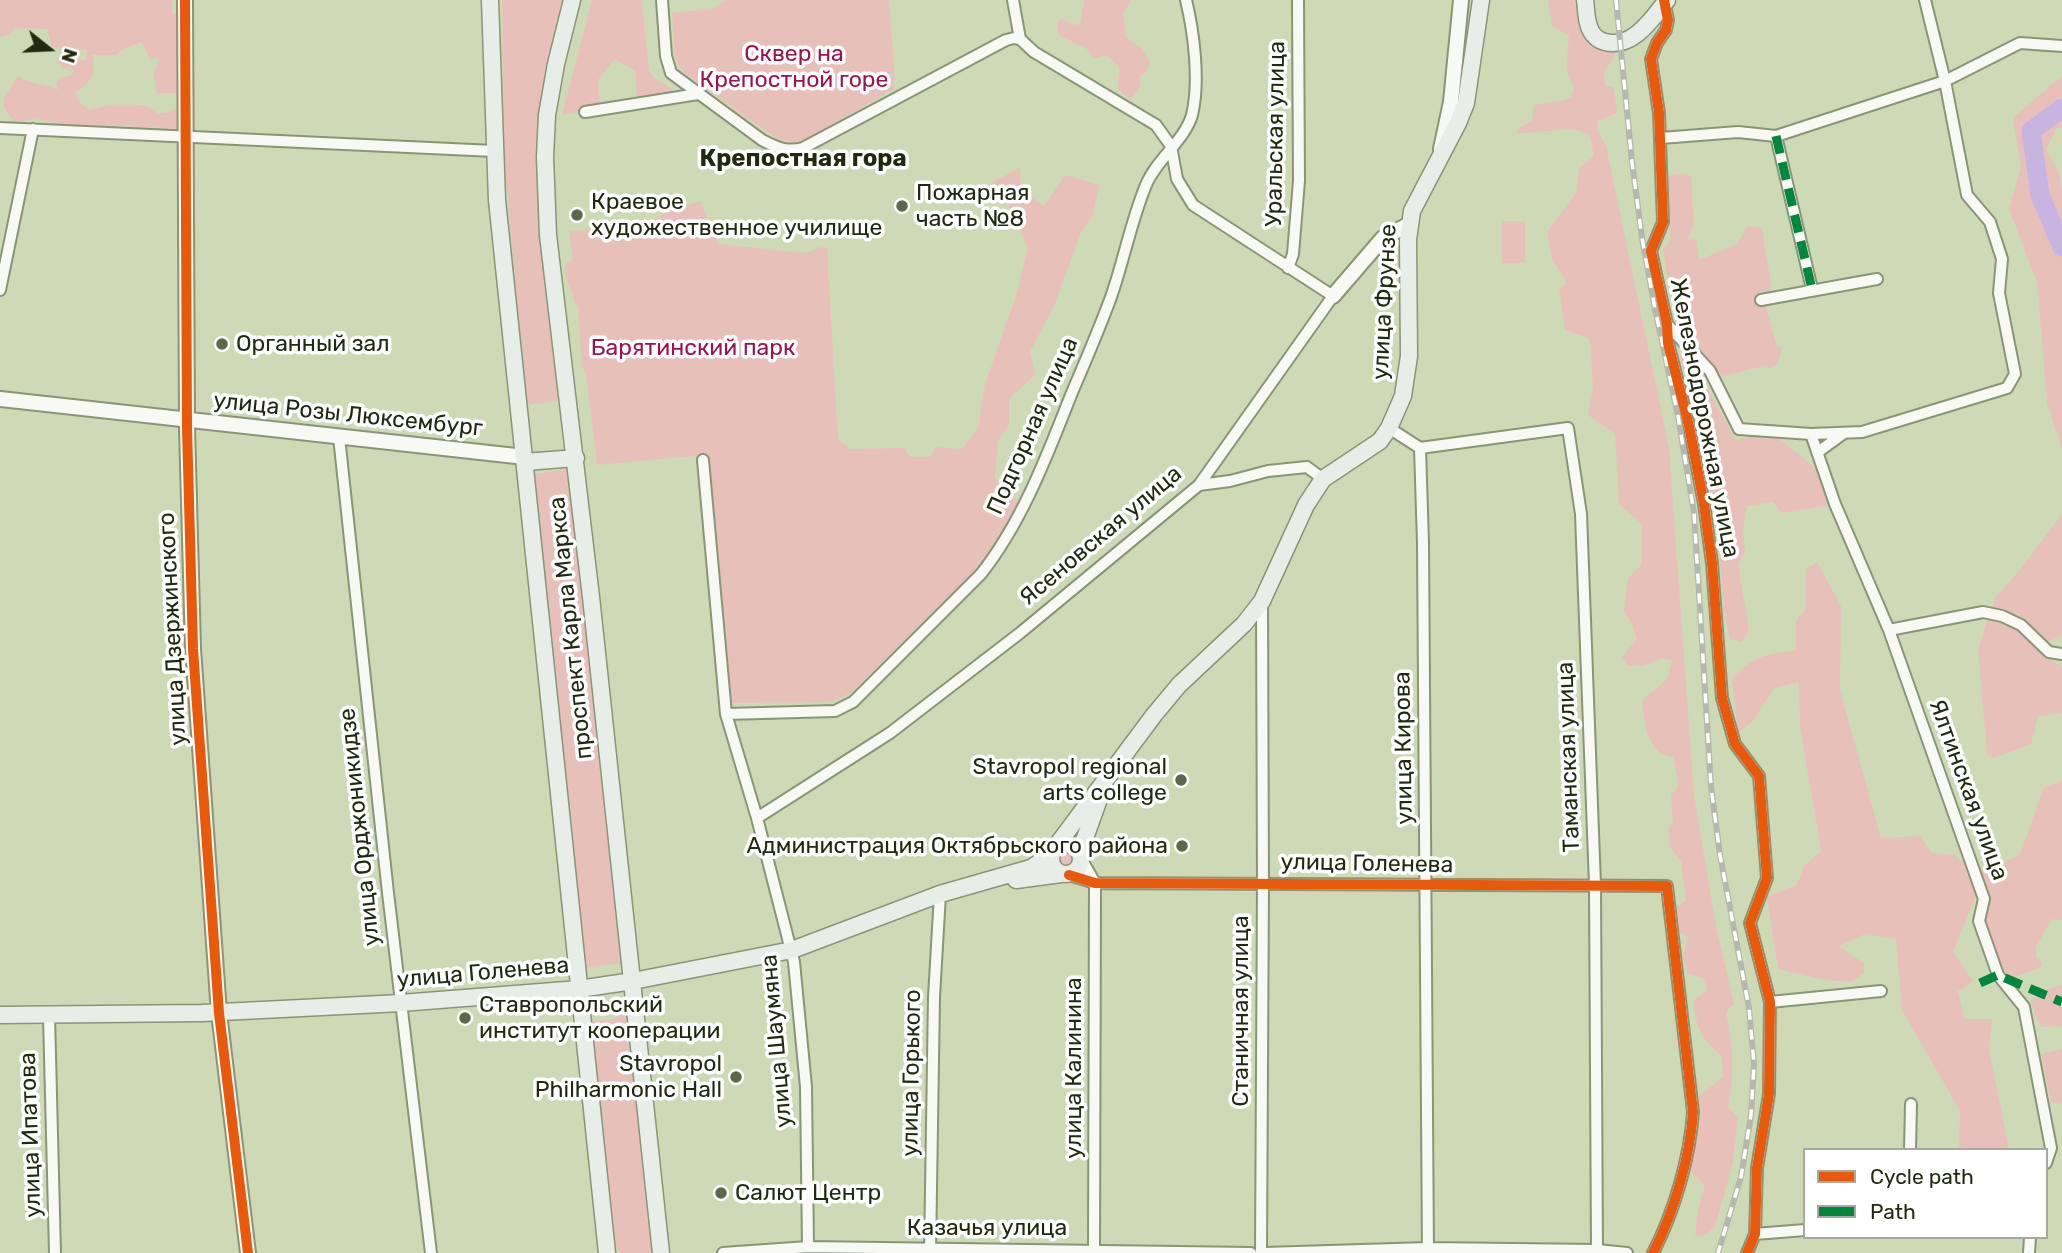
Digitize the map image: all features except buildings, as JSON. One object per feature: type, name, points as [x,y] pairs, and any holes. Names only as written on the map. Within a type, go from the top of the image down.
[{"type":"main road","name":"проспект Карла Маркса","points":[[490,0],[494,151],[607,1253]]},
{"type":"main road","name":"проспект Карла Маркса","points":[[572,0],[550,94],[545,157],[548,235],[576,458],[661,1253]]},
{"type":"main road","name":"улица Фрунзе","points":[[1052,852],[1179,685],[1244,624],[1262,601],[1306,505],[1323,479],[1380,440],[1389,428],[1403,396],[1409,356],[1410,224],[1419,195],[1466,103],[1481,0]]},
{"type":"main road","points":[[1585,0],[1588,24],[1594,36],[1601,42],[1612,44],[1634,37],[1665,1]]},
{"type":"main road","points":[[525,460],[576,458]]},
{"type":"main road","name":"улица Фрунзе","points":[[1081,856],[1098,800],[1117,766]]},
{"type":"main road","points":[[1061,844],[1075,846],[1081,856],[1080,867],[1065,874],[1051,864],[1052,852],[1061,844]]},
{"type":"main road","name":"улица Голенева","points":[[0,1016],[219,1013],[401,1003],[579,989],[633,981],[793,956],[948,892],[1031,867],[1052,852]]},
{"type":"main road","name":"улица Голенева","points":[[948,892],[1065,874]]},
{"type":"street","name":"улица Дзержинского","points":[[185,0],[187,420],[192,649],[219,1013],[248,1253]]},
{"type":"street","points":[[662,0],[668,66],[678,80],[762,140],[775,147],[792,150],[803,148],[1006,40],[1020,39],[1034,52],[1156,125],[1171,146],[1177,179],[1193,205],[1333,296]]},
{"type":"street","points":[[1013,0],[1020,39]]},
{"type":"street","name":"Подгорная улица","points":[[726,714],[835,711],[853,702],[981,574],[1004,542],[1044,462],[1111,297],[1146,183],[1171,146],[1185,133],[1192,117],[1195,96],[1192,26],[1186,0]]},
{"type":"street","name":"Уральская улица","points":[[1288,268],[1293,254],[1299,181],[1298,0]]},
{"type":"street","points":[[1439,157],[1451,102],[1461,0]]},
{"type":"street","points":[[1667,324],[1710,371],[1739,429],[1811,434],[1861,432],[2007,388],[2015,374],[1999,293],[2002,259],[1990,222],[1967,195],[1945,81],[1925,0]]},
{"type":"street","name":"Железнодорожная улица","points":[[1665,1],[1668,20],[1666,30],[1651,59],[1661,138],[1663,222],[1651,251],[1667,324],[1668,343],[1689,426],[1704,504],[1712,564],[1723,698],[1735,744],[1759,776],[1767,878],[1750,923],[1770,1002],[1769,1094],[1757,1168],[1755,1234],[1747,1253]]},
{"type":"street","points":[[1661,138],[1738,132],[1776,136],[1945,81],[2020,43],[2062,46]]},
{"type":"street","points":[[585,112],[698,94]]},
{"type":"street","points":[[0,128],[494,151]]},
{"type":"street","points":[[0,290],[33,129]]},
{"type":"street","points":[[1776,136],[1812,289]]},
{"type":"street","name":"Ясеновская улица","points":[[757,818],[890,733],[1020,633],[1199,485],[1333,296],[1383,238],[1410,224]]},
{"type":"street","points":[[1761,300],[1877,279]]},
{"type":"street","name":"улица Розы Люксембург","points":[[0,399],[525,460]]},
{"type":"street","points":[[1389,428],[1420,448]]},
{"type":"street","name":"Таманская улица","points":[[1420,448],[1568,428],[1581,514],[1595,885],[1597,1251]]},
{"type":"street","points":[[1818,452],[1845,433]]},
{"type":"street","name":"Ялтинская улица","points":[[1811,434],[1844,526],[1889,630],[1984,899],[1979,921],[1998,975],[2024,1007],[2051,1148],[2048,1157]]},
{"type":"street","name":"улица Орджоникидзе","points":[[340,437],[401,1003],[431,1253]]},
{"type":"street","name":"улица Кирова","points":[[1420,448],[1427,886],[1428,1251]]},
{"type":"street","name":"улица Шаумяна","points":[[703,460],[726,714],[757,818],[793,956],[806,1087],[808,1247]]},
{"type":"street","points":[[1199,485],[1230,481],[1268,471],[1307,467],[1323,479]]},
{"type":"street","name":"Станичная улица","points":[[1262,601],[1262,1253]]},
{"type":"street","points":[[1889,630],[1983,612],[2021,625],[2049,652],[2062,654]]},
{"type":"street","points":[[1081,856],[1095,883]]},
{"type":"street","name":"улица Голенева","points":[[1065,874],[1095,883],[1667,886],[1693,1112],[1691,1140],[1662,1236],[1653,1253]]},
{"type":"street","name":"улица Калинина","points":[[1094,1251],[1095,883]]},
{"type":"street","name":"улица Горького","points":[[930,1251],[934,997],[948,892]]},
{"type":"street","points":[[1770,1002],[1881,991]]},
{"type":"street","name":"улица Ипатова","points":[[49,1016],[55,1253]]},
{"type":"street","points":[[1910,1148],[1911,1104]]},
{"type":"street","points":[[1755,1234],[1803,1230]]},
{"type":"street","name":"Казачья улица","points":[[723,1253],[808,1247],[930,1251],[1251,1253]]},
{"type":"street","points":[[1262,1253],[1627,1253]]},
{"type":"green space","points":[[0,0],[172,0],[172,13],[178,15],[181,44],[177,50],[181,56],[183,88],[178,93],[157,93],[153,73],[159,62],[157,57],[150,60],[142,42],[123,49],[116,55],[92,55],[94,67],[91,77],[85,86],[75,93],[80,103],[89,110],[105,106],[145,105],[157,113],[165,113],[180,107],[190,118],[174,137],[157,126],[136,129],[127,125],[98,129],[89,139],[77,138],[74,133],[60,133],[55,124],[37,118],[19,123],[13,120],[4,108],[4,99],[18,76],[58,90],[56,82],[62,77],[72,75],[74,69],[62,68],[57,60],[61,54],[72,53],[79,61],[86,59],[87,50],[52,46],[47,29],[14,28],[10,35],[0,37]]},
{"type":"green space","points":[[502,0],[567,0],[545,98],[565,400],[529,405],[525,398],[504,152]]},
{"type":"green space","points":[[592,0],[642,0],[649,71],[657,80],[680,94],[637,100],[635,71],[615,59],[598,80],[600,109],[562,115]]},
{"type":"green space","name":"Сквер на Крепостной горе","points":[[726,0],[889,0],[894,89],[808,138],[795,142],[779,140],[683,72],[675,58],[672,13],[713,9]]},
{"type":"green space","points":[[1084,0],[1131,0],[1123,14],[1126,37],[1142,49],[1150,61],[1148,70],[1139,78],[1141,85],[1131,100],[1118,89],[1119,67],[1107,55],[1093,58],[1087,49],[1059,35],[1057,23],[1061,19],[1075,25],[1080,24]]},
{"type":"green space","points":[[1548,0],[1582,0],[1585,25],[1616,49],[1614,58],[1604,72],[1606,86],[1614,87],[1617,113],[1597,121],[1597,129],[1606,146],[1669,448],[1694,795],[1716,926],[1734,1004],[1726,1012],[1732,1060],[1728,1107],[1738,1117],[1733,1163],[1715,1227],[1704,1236],[1695,1235],[1705,1185],[1690,1171],[1699,1096],[1723,1077],[1722,1056],[1704,1038],[1696,1018],[1694,1000],[1707,990],[1704,979],[1688,973],[1683,958],[1688,937],[1679,932],[1677,907],[1686,901],[1681,861],[1670,847],[1668,828],[1673,822],[1671,795],[1679,786],[1673,757],[1659,752],[1650,740],[1642,701],[1668,678],[1672,660],[1661,658],[1644,666],[1627,665],[1622,657],[1637,639],[1624,611],[1628,578],[1642,564],[1642,524],[1619,504],[1615,434],[1588,415],[1593,388],[1590,339],[1565,330],[1559,289],[1567,283],[1552,259],[1547,232],[1576,193],[1579,169],[1594,156],[1589,134],[1572,129],[1515,134],[1519,128],[1532,121],[1534,105],[1571,98],[1574,88],[1566,69],[1569,36],[1552,26]]},
{"type":"green space","points":[[2062,76],[2062,128],[2057,128],[2046,149],[2058,171],[2062,191],[2062,449],[2047,403],[2037,282],[2009,209],[2021,167],[2013,118]]},
{"type":"green space","name":"Барятинский парк","points":[[1020,167],[1021,190],[1044,206],[1065,175],[1099,185],[1093,215],[1081,232],[1054,306],[1030,352],[1035,375],[1009,399],[1009,425],[998,441],[995,478],[1004,495],[1021,502],[977,569],[849,694],[831,702],[730,703],[712,497],[707,492],[695,456],[597,465],[586,373],[582,367],[578,306],[565,273],[566,263],[573,259],[569,231],[619,228],[625,222],[634,221],[647,227],[667,211],[700,201],[718,244],[805,253],[821,247],[827,248],[838,439],[850,449],[904,448],[910,457],[930,457],[936,447],[962,449],[978,428],[985,384],[1016,296],[1028,248],[1004,196],[989,194],[987,186]]},
{"type":"green space","points":[[1684,173],[1691,176],[1694,224],[1688,239],[1696,240],[1699,260],[1737,244],[1748,226],[1762,228],[1771,284],[1766,307],[1777,347],[1782,348],[1777,365],[1770,369],[1765,366],[1722,376],[1684,330],[1670,294],[1663,249],[1671,240],[1666,176]]},
{"type":"green space","points":[[1502,221],[1525,221],[1525,263],[1502,263]]},
{"type":"green space","points":[[1684,353],[1700,374],[1736,441],[1752,436],[1777,437],[1817,469],[1832,505],[1782,513],[1773,502],[1747,506],[1743,530],[1745,553],[1738,564],[1749,629],[1742,642],[1730,639],[1724,608],[1716,516],[1687,376],[1679,356]]},
{"type":"green space","points":[[573,469],[625,963],[584,968],[533,474]]},
{"type":"green space","points":[[2062,514],[2062,635],[2035,649],[2062,667],[2062,713],[2038,716],[2031,744],[1994,758],[1987,755],[1978,649],[1995,598]]},
{"type":"green space","points":[[1817,562],[1841,606],[1840,690],[1881,838],[1920,836],[1932,853],[1955,855],[1971,871],[1978,891],[1953,952],[1973,981],[1958,991],[1964,1019],[1992,1019],[1989,1049],[2009,1148],[1959,1148],[1960,1111],[1902,1010],[1896,939],[1865,934],[1838,946],[1864,963],[1864,973],[1851,982],[1825,980],[1778,969],[1767,897],[1797,885],[1804,866],[1821,851],[1800,726],[1799,682],[1774,688],[1752,722],[1738,733],[1732,679],[1761,657],[1796,650],[1796,620],[1806,609],[1806,569]]},
{"type":"green space","points":[[2062,780],[2062,920],[2052,919],[2036,947],[2036,957],[2042,962],[2042,967],[2013,978],[2001,973],[1984,920],[1977,873],[2020,855],[2043,789]]},
{"type":"green space","points":[[1066,849],[1074,852],[1077,860],[1074,868],[1066,871],[1058,868],[1055,860],[1058,852]]},
{"type":"green space","points":[[2062,985],[2062,1026],[2041,1027],[2030,1001],[2049,989]]},
{"type":"green space","points":[[630,1009],[659,1253],[621,1253],[613,1245],[590,1021],[615,1019]]},
{"type":"green space","points":[[2062,1049],[2062,1104],[2051,1102],[2041,1054]]},
{"type":"waterway","points":[[2062,108],[2031,131],[2040,195],[2062,247]]},
{"type":"railway","points":[[1616,0],[1642,238],[1678,416],[1694,513],[1711,787],[1720,855],[1749,1008],[1754,1064],[1751,1115],[1741,1177],[1718,1253]]},
{"type":"marked path","points":[[1776,136],[1812,289]]},
{"type":"marked path","points":[[1980,983],[1998,975],[2062,1002]]},
{"type":"cycle path","points":[[185,0],[187,427],[193,649],[219,1013],[248,1253]]},
{"type":"cycle path","points":[[1664,0],[1668,20],[1666,30],[1651,59],[1659,113],[1663,222],[1651,251],[1667,324],[1668,343],[1689,426],[1704,504],[1712,563],[1722,698],[1735,744],[1759,776],[1767,878],[1750,923],[1770,1002],[1769,1094],[1757,1168],[1755,1234],[1747,1253]]},
{"type":"cycle path","points":[[1069,875],[1095,883],[1667,886],[1693,1112],[1680,1184],[1653,1253]]},
{"type":"place","name":"Пожарная часть №8","points":[[902,206]]},
{"type":"place","name":"Краевое художественное училище","points":[[577,215]]},
{"type":"place","name":"Органный зал","points":[[222,344]]},
{"type":"place","name":"Stavropol regional arts college","points":[[1181,780]]},
{"type":"place","name":"Администрация Октябрьского района","points":[[1182,846]]},
{"type":"place","name":"Ставропольский институт кооперации","points":[[465,1018]]},
{"type":"place","name":"Stavropol Philharmonic Hall","points":[[736,1077]]},
{"type":"place","name":"Салют Центр","points":[[721,1193]]},
{"type":"district","name":"Крепостная гора","points":[[803,159]]}]
